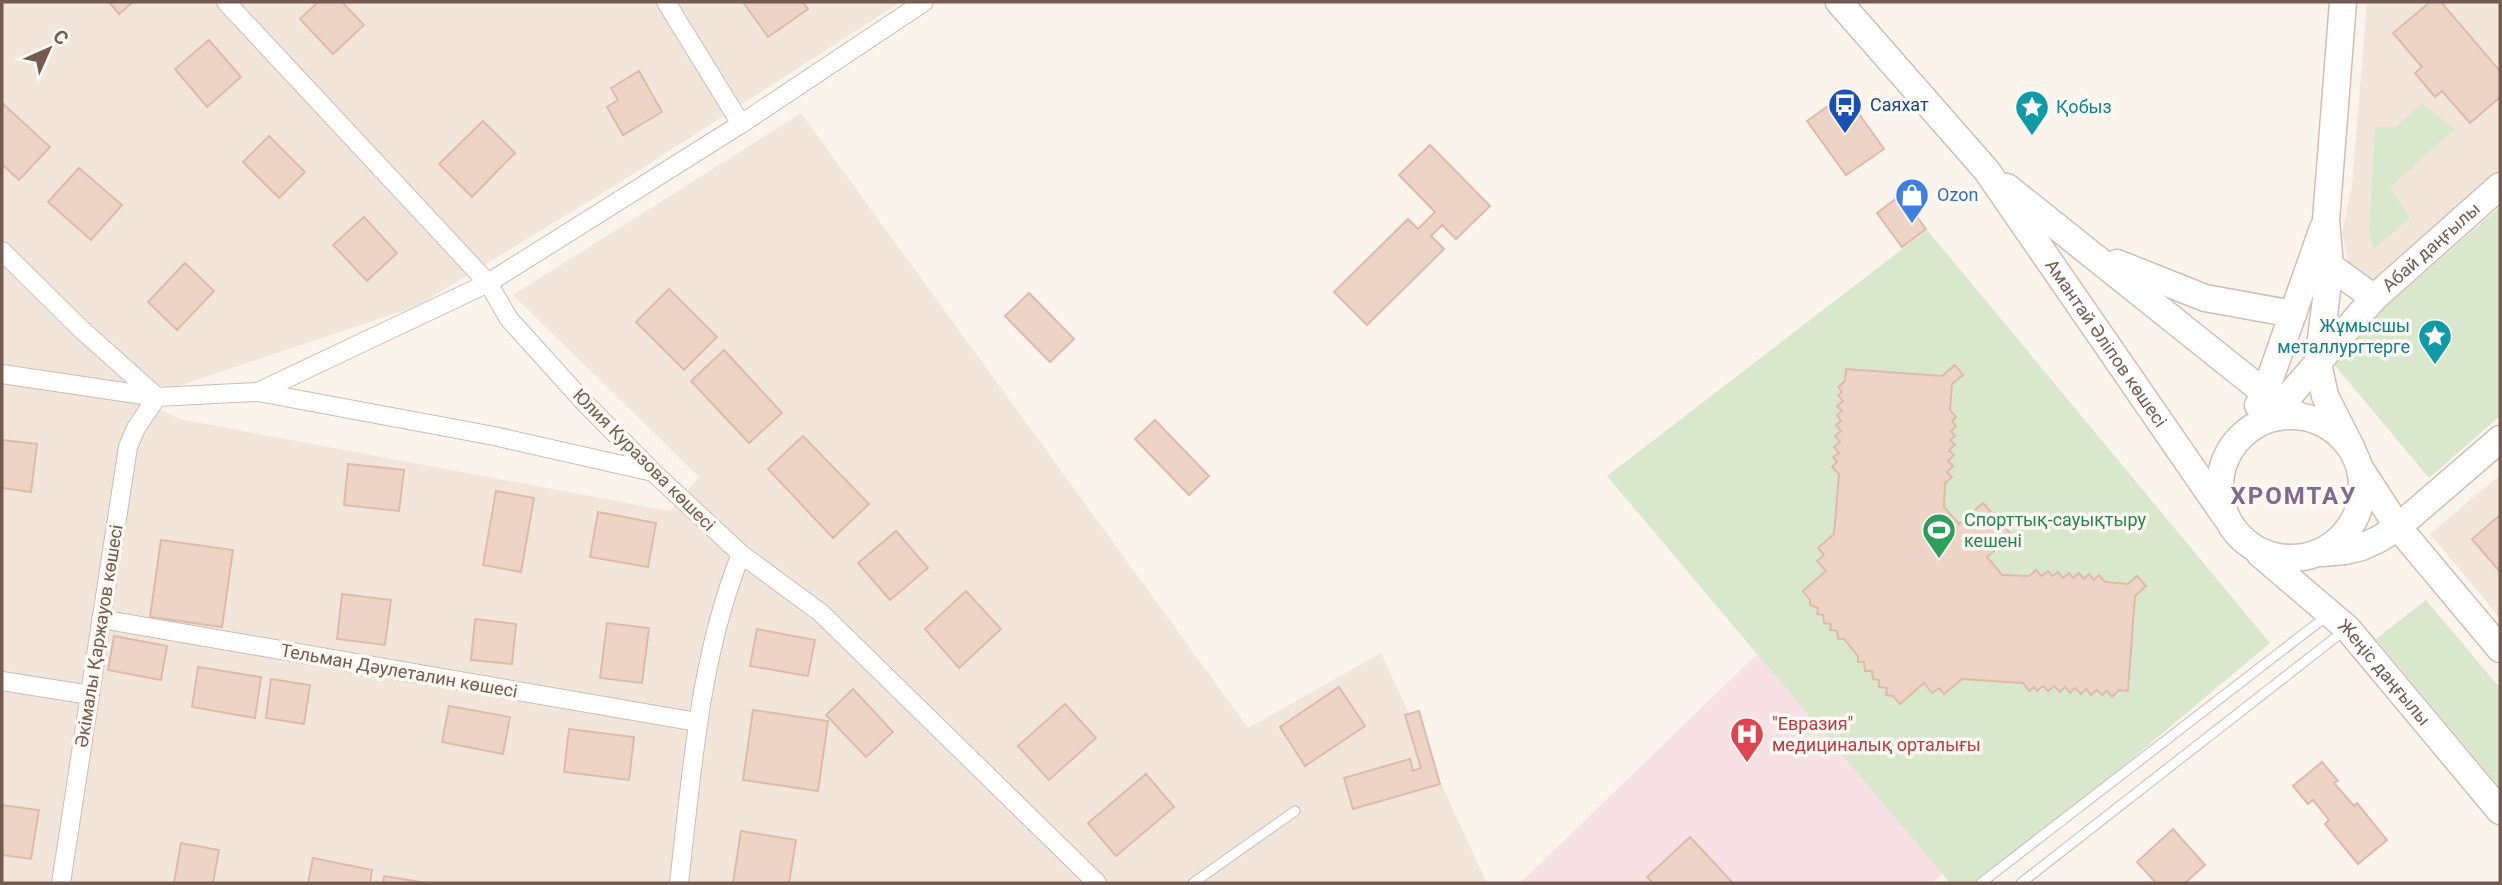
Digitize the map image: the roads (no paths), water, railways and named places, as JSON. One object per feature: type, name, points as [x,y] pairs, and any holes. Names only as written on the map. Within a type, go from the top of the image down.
[{"type":"main road","name":"Амантай Әліпов көшесі","points":[[1839,2],[1987,171],[2237,534],[2253,548]]},
{"type":"main road","points":[[2321,553],[2337,542],[2351,527],[2363,490],[2356,459],[2325,396],[2318,363],[2330,265],[2326,220],[2343,2]]},
{"type":"main road","name":"Амантай Әліпов көшесі","points":[[1987,171],[2282,404]]},
{"type":"main road","name":"Абай даңғылы","points":[[2282,404],[2374,298],[2500,186]]},
{"type":"main road","points":[[2225,516],[2219,495],[2224,459],[2233,444],[2246,431],[2278,416],[2282,404],[2293,314],[2326,220]]},
{"type":"main road","points":[[2093,253],[2205,298],[2293,314]]},
{"type":"main road","points":[[2330,265],[2374,298]]},
{"type":"main road","points":[[2233,444],[2282,404]]},
{"type":"main road","points":[[2282,404],[2320,421],[2338,433],[2398,527],[2500,649]]},
{"type":"main road","points":[[2253,548],[2275,557],[2298,559],[2362,547],[2379,540],[2398,527],[2500,439]]},
{"type":"main road","name":"Жеңіс даңғылы","points":[[2253,548],[2338,621],[2500,811]]},
{"type":"street","name":"Юлия Куразова көшесі","points":[[226,2],[488,283],[509,319],[584,402],[653,472],[741,554],[821,613],[1097,883]]},
{"type":"street","points":[[666,2],[741,124]]},
{"type":"street","points":[[258,392],[488,283],[741,124],[925,2]]},
{"type":"street","points":[[2,251],[82,330],[157,397]]},
{"type":"street","points":[[2,374],[157,397],[258,392],[494,436],[653,472]]},
{"type":"street","name":"Әкімалы Қаржауов көшесі","points":[[61,883],[128,447],[136,429],[157,397]]},
{"type":"street","points":[[679,883],[697,722],[724,595],[741,554]]},
{"type":"street","name":"Тельман Дәулеталин көшесі","points":[[101,619],[697,722]]},
{"type":"street","points":[[2,681],[90,695]]},
{"type":"lane","points":[[1982,883],[2338,621]]},
{"type":"lane","points":[[2021,883],[2338,621]]},
{"type":"lane","points":[[1193,883],[1295,811]]},
{"type":"place","name":"Саяхат","points":[[1845,135]]},
{"type":"place","name":"Қобыз","points":[[2032,137]]},
{"type":"place","name":"Ozon","points":[[1912,225]]},
{"type":"place","name":"Жұмысшы металлургтерге","points":[[2435,366]]},
{"type":"place","name":"Спорттық-сауықтыру кешені","points":[[1939,560]]},
{"type":"place","name":"\"Евразия\" медициналық орталығы","points":[[1747,764]]},
{"type":"district","name":"ХРОМТАУ","points":[[2294,496]]}]
